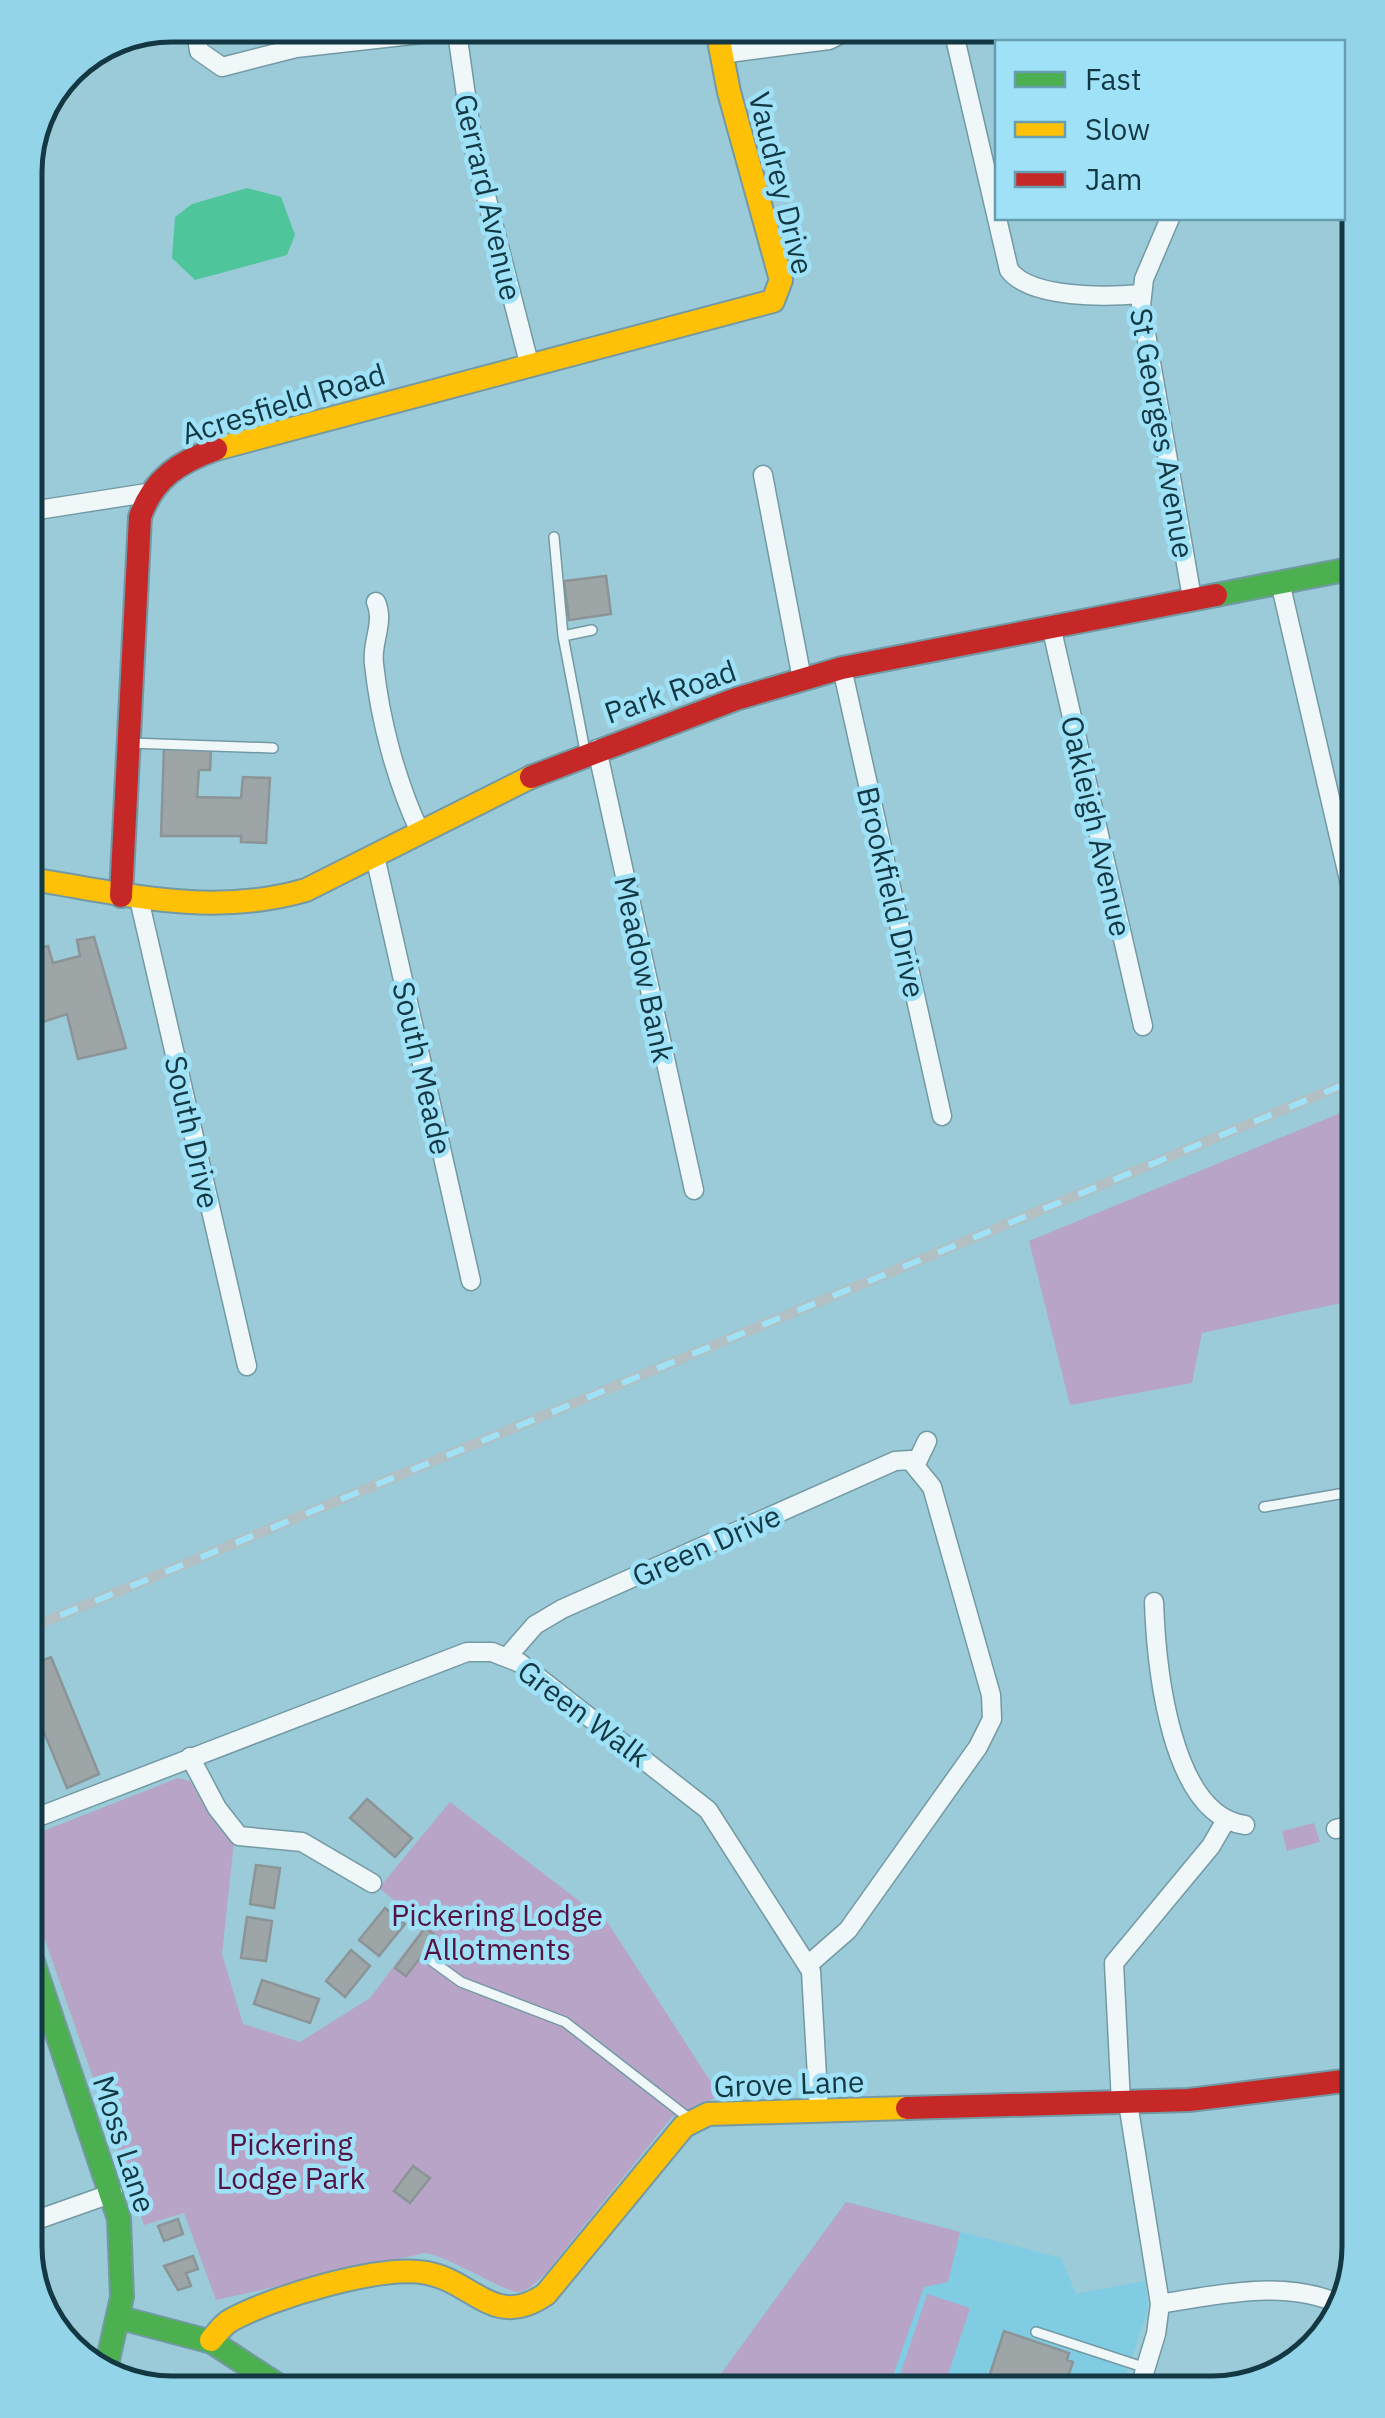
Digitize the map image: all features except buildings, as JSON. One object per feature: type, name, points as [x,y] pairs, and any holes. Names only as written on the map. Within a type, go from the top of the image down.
[{"type":"street","points":[[198,42],[199,52],[222,67],[296,48],[340,42]]},
{"type":"street","name":"Gerrard Avenue","points":[[458,42],[472,145],[530,367]]},
{"type":"street","name":"Vaudrey Drive","points":[[719,43],[779,274],[778,296]]},
{"type":"street","points":[[721,54],[809,43]]},
{"type":"street","name":"St Georges Avenue","points":[[956,43],[995,210]]},
{"type":"street","name":"St Georges Avenue","points":[[997,220],[1009,270],[1023,284],[1100,297],[1141,294],[1192,598]]},
{"type":"street","points":[[1141,294],[1169,220]]},
{"type":"street","name":"Acresfield Road","points":[[147,493],[170,469],[218,449],[759,308],[778,296]]},
{"type":"street","points":[[763,475],[802,679]]},
{"type":"street","points":[[43,509],[147,493],[140,517],[127,743],[130,898]]},
{"type":"street","name":"Park Road","points":[[43,881],[198,907],[254,906],[306,890],[591,751],[802,679],[1342,570]]},
{"type":"street","points":[[1280,582],[1342,846]]},
{"type":"street","points":[[385,606],[374,665],[394,765],[420,832]]},
{"type":"street","name":"Oakleigh Avenue","points":[[1051,626],[1143,1026]]},
{"type":"street","name":"Brookfield Drive","points":[[842,668],[942,1116]]},
{"type":"street","name":"Meadow Bank","points":[[591,751],[694,1190]]},
{"type":"street","name":"South Meade","points":[[375,856],[471,1281]]},
{"type":"street","name":"South Drive","points":[[130,898],[247,1366]]},
{"type":"street","points":[[808,1965],[848,1930],[978,1747],[1001,1722],[932,1486],[916,1464],[928,1441]]},
{"type":"street","name":"Green Drive","points":[[508,1656],[535,1625],[562,1608],[895,1461],[916,1464]]},
{"type":"street","points":[[1154,1602],[1157,1668],[1173,1734],[1202,1796],[1226,1820],[1244,1825]]},
{"type":"street","name":"Green Walk","points":[[42,1815],[466,1652],[508,1656],[703,1804],[808,1965],[814,1984],[819,2112]]},
{"type":"street","points":[[190,1757],[217,1808],[239,1836],[302,1842],[372,1883]]},
{"type":"street","points":[[1143,2376],[1160,2304],[1124,2103],[1114,1963],[1226,1820]]},
{"type":"street","points":[[1336,1829],[1342,1827]]},
{"type":"street","name":"Moss Lane","points":[[42,1988],[113,2193],[126,2260],[121,2318],[109,2359]]},
{"type":"street","name":"Grove Lane","points":[[211,2340],[243,2313],[411,2271],[438,2277],[504,2310],[529,2307],[546,2294],[692,2120],[720,2113],[1124,2103],[1245,2095],[1342,2082]]},
{"type":"street","points":[[42,2218],[113,2193]]},
{"type":"street","points":[[1160,2304],[1285,2290],[1330,2300]]},
{"type":"street","points":[[121,2318],[161,2324],[211,2340],[247,2358],[268,2375]]},
{"type":"lane","points":[[554,536],[562,636],[591,751]]},
{"type":"lane","points":[[562,636],[592,630]]},
{"type":"lane","points":[[127,743],[273,748]]},
{"type":"lane","points":[[1264,1508],[1342,1494]]},
{"type":"lane","points":[[432,1961],[461,1982],[565,2022],[692,2120]]},
{"type":"lane","points":[[1036,2332],[1146,2368]]},
{"type":"shaded area","points":[[247,188],[281,197],[295,235],[287,255],[195,280],[172,258],[175,217],[192,204]]},
{"type":"shaded area","points":[[846,2202],[1061,2258],[1076,2294],[1145,2281],[1148,2308],[1126,2376],[720,2376]]},
{"type":"green space","points":[[1342,1112],[1342,1303],[1202,1333],[1192,1383],[1070,1405],[1029,1241]]},
{"type":"green space","name":"Pickering Lodge Park","points":[[178,1778],[190,1781],[215,1823],[234,1842],[222,1954],[243,2024],[300,2042],[370,1998],[425,1925],[379,1888],[450,1802],[608,1923],[720,2096],[672,2117],[545,2274],[523,2291],[513,2291],[425,2253],[216,2300],[184,2213],[144,2225],[42,1931],[42,1831]]},
{"type":"green space","points":[[1314,1823],[1320,1842],[1287,1851],[1282,1831]]},
{"type":"green space","points":[[846,2202],[960,2232],[948,2282],[924,2287],[893,2376],[720,2376]]},
{"type":"green space","points":[[927,2294],[970,2308],[948,2376],[900,2376]]},
{"type":"railway","points":[[42,1623],[1342,1085]]},
{"type":"traffic: fast","points":[[1216,595],[1342,570]]},
{"type":"traffic: fast","points":[[42,1989],[119,2219],[122,2297],[108,2358]]},
{"type":"traffic: fast","points":[[121,2318],[212,2342],[263,2375]]},
{"type":"traffic: slow","points":[[216,449],[773,301],[781,280],[729,92],[719,43]]},
{"type":"traffic: slow","points":[[43,881],[166,900],[235,902],[270,898],[306,890],[531,777]]},
{"type":"traffic: slow","points":[[211,2340],[230,2321],[274,2301],[328,2284],[383,2273],[427,2273],[498,2306],[528,2304],[546,2294],[684,2126],[708,2114],[907,2108]]},
{"type":"traffic: jam","points":[[121,896],[140,517],[160,482],[190,460],[216,449]]},
{"type":"traffic: jam","points":[[531,777],[736,699],[842,668],[1216,595]]},
{"type":"traffic: jam","points":[[907,2108],[1189,2100],[1342,2081]]},
{"type":"park label","name":"Pickering Lodge Allotments","points":[[497,1931]]}]
